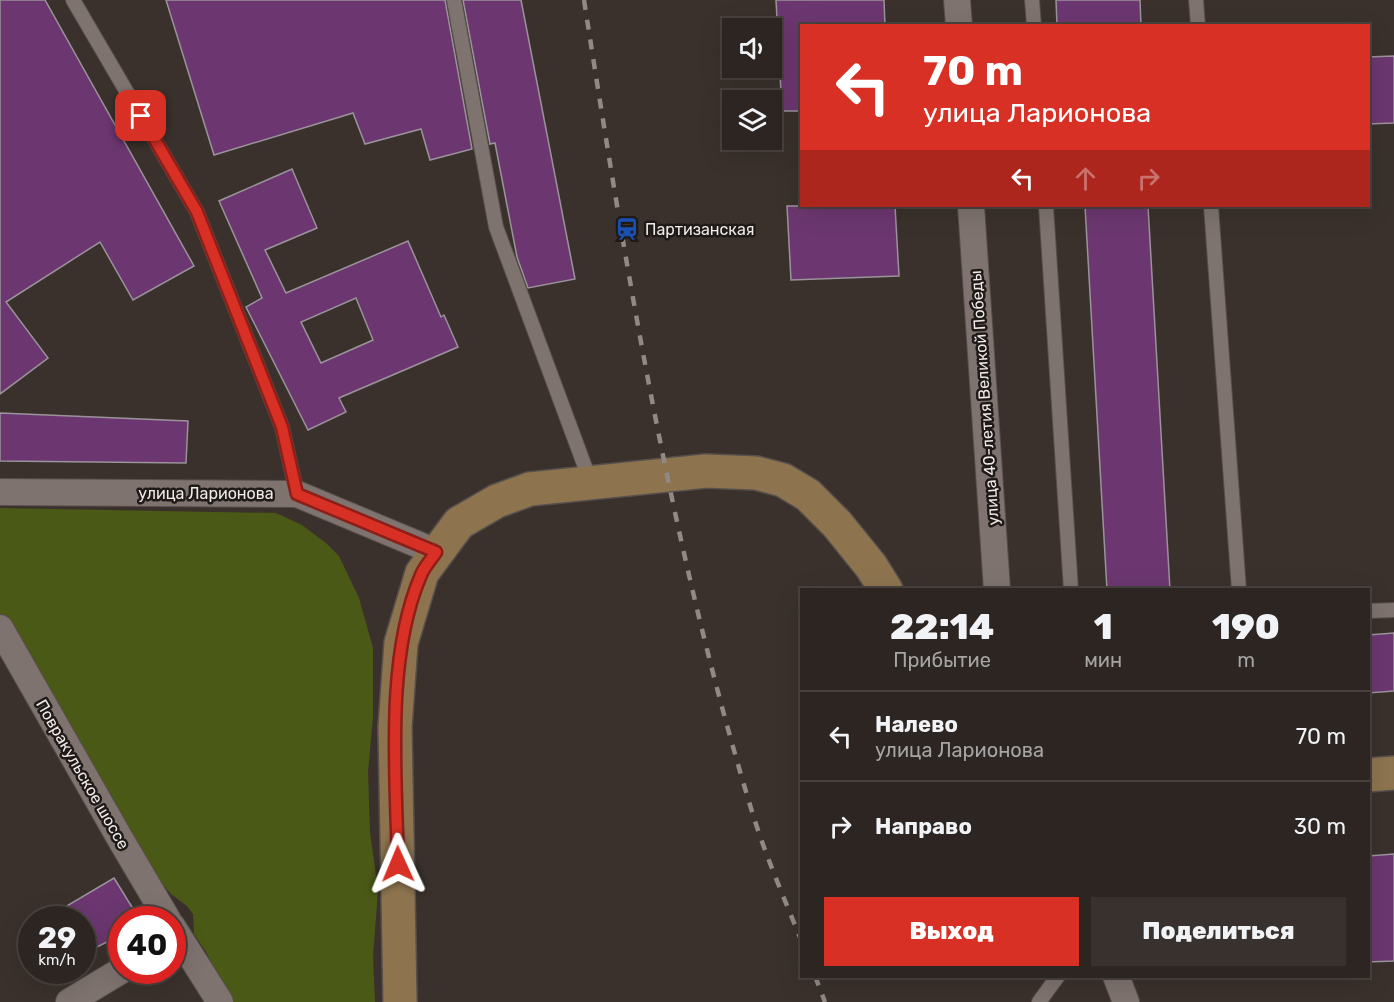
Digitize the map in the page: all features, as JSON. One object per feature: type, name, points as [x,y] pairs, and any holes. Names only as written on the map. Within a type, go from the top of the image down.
[{"type":"street","points":[[957,0],[959,24]]},
{"type":"street","name":"улица 40-летия Великой Победы","points":[[971,207],[997,588]]},
{"type":"street","points":[[400,1002],[395,727],[401,643],[422,573],[459,523],[497,501],[530,489],[706,471],[756,473],[783,480],[808,495],[837,524],[871,566],[885,588]]},
{"type":"street","name":"улица Ларионова","points":[[0,492],[297,494],[436,552]]},
{"type":"street","name":"Повракульское шоссе","points":[[0,628],[159,906]]},
{"type":"street","points":[[1370,775],[1394,773]]},
{"type":"street","name":"Повракульское шоссе","points":[[186,951],[220,1002]]},
{"type":"street","points":[[69,1002],[108,978]]},
{"type":"street","points":[[1117,978],[1126,1002]]},
{"type":"lane","points":[[74,0],[197,212],[282,427],[297,494]]},
{"type":"lane","points":[[454,0],[496,227],[591,483]]},
{"type":"lane","points":[[1032,0],[1034,24]]},
{"type":"lane","points":[[1196,0],[1198,24]]},
{"type":"lane","points":[[1046,207],[1071,588]]},
{"type":"lane","points":[[1211,207],[1239,588]]},
{"type":"lane","points":[[1370,611],[1394,610]]},
{"type":"lane","points":[[1039,1002],[1057,978]]},
{"type":"green space","points":[[0,508],[276,513],[302,525],[339,556],[359,598],[373,648],[373,717],[368,772],[370,832],[378,891],[373,957],[375,1002],[231,1002],[206,952],[194,934],[193,914],[158,879],[0,624]]},
{"type":"building","points":[[0,0],[45,0],[194,266],[133,300],[100,242],[6,302],[48,358],[0,394]]},
{"type":"building","points":[[166,0],[445,0],[472,149],[430,160],[421,129],[365,144],[353,113],[214,155]]},
{"type":"building","points":[[463,0],[521,0],[575,279],[528,288],[517,257],[495,143],[490,144]]},
{"type":"building","points":[[776,0],[884,0],[885,24],[800,24],[800,111],[782,111],[782,18],[777,18]]},
{"type":"building","points":[[1056,0],[1140,0],[1141,24],[1057,24]]},
{"type":"building","points":[[1394,56],[1394,123],[1370,124],[1370,57]]},
{"type":"building","points":[[292,169],[317,228],[265,250],[286,293],[408,241],[441,317],[444,315],[458,347],[339,398],[346,412],[308,430],[246,307],[262,298],[219,201]],"holes":[[[356,298],[373,340],[321,363],[301,322]]]},
{"type":"building","points":[[787,206],[895,207],[899,276],[791,280]]},
{"type":"building","points":[[1085,207],[1148,207],[1170,588],[1107,588]]},
{"type":"building","points":[[0,413],[188,421],[186,463],[0,461]]},
{"type":"building","points":[[1394,633],[1394,691],[1370,693],[1370,635]]},
{"type":"building","points":[[1394,854],[1394,961],[1370,962],[1370,856]]},
{"type":"building","points":[[114,878],[131,906],[108,906],[108,941],[96,948],[96,906],[67,906]]},
{"type":"railway","points":[[584,0],[617,206],[654,412],[699,617],[754,818],[800,938]]},
{"type":"railway","points":[[816,978],[825,1002]]},
{"type":"place","name":"Партизанская","points":[[627,229]]},
{"type":"route","points":[[141,116],[197,212],[282,427],[297,494],[436,552],[422,573],[401,643],[395,727],[398,864]]}]
